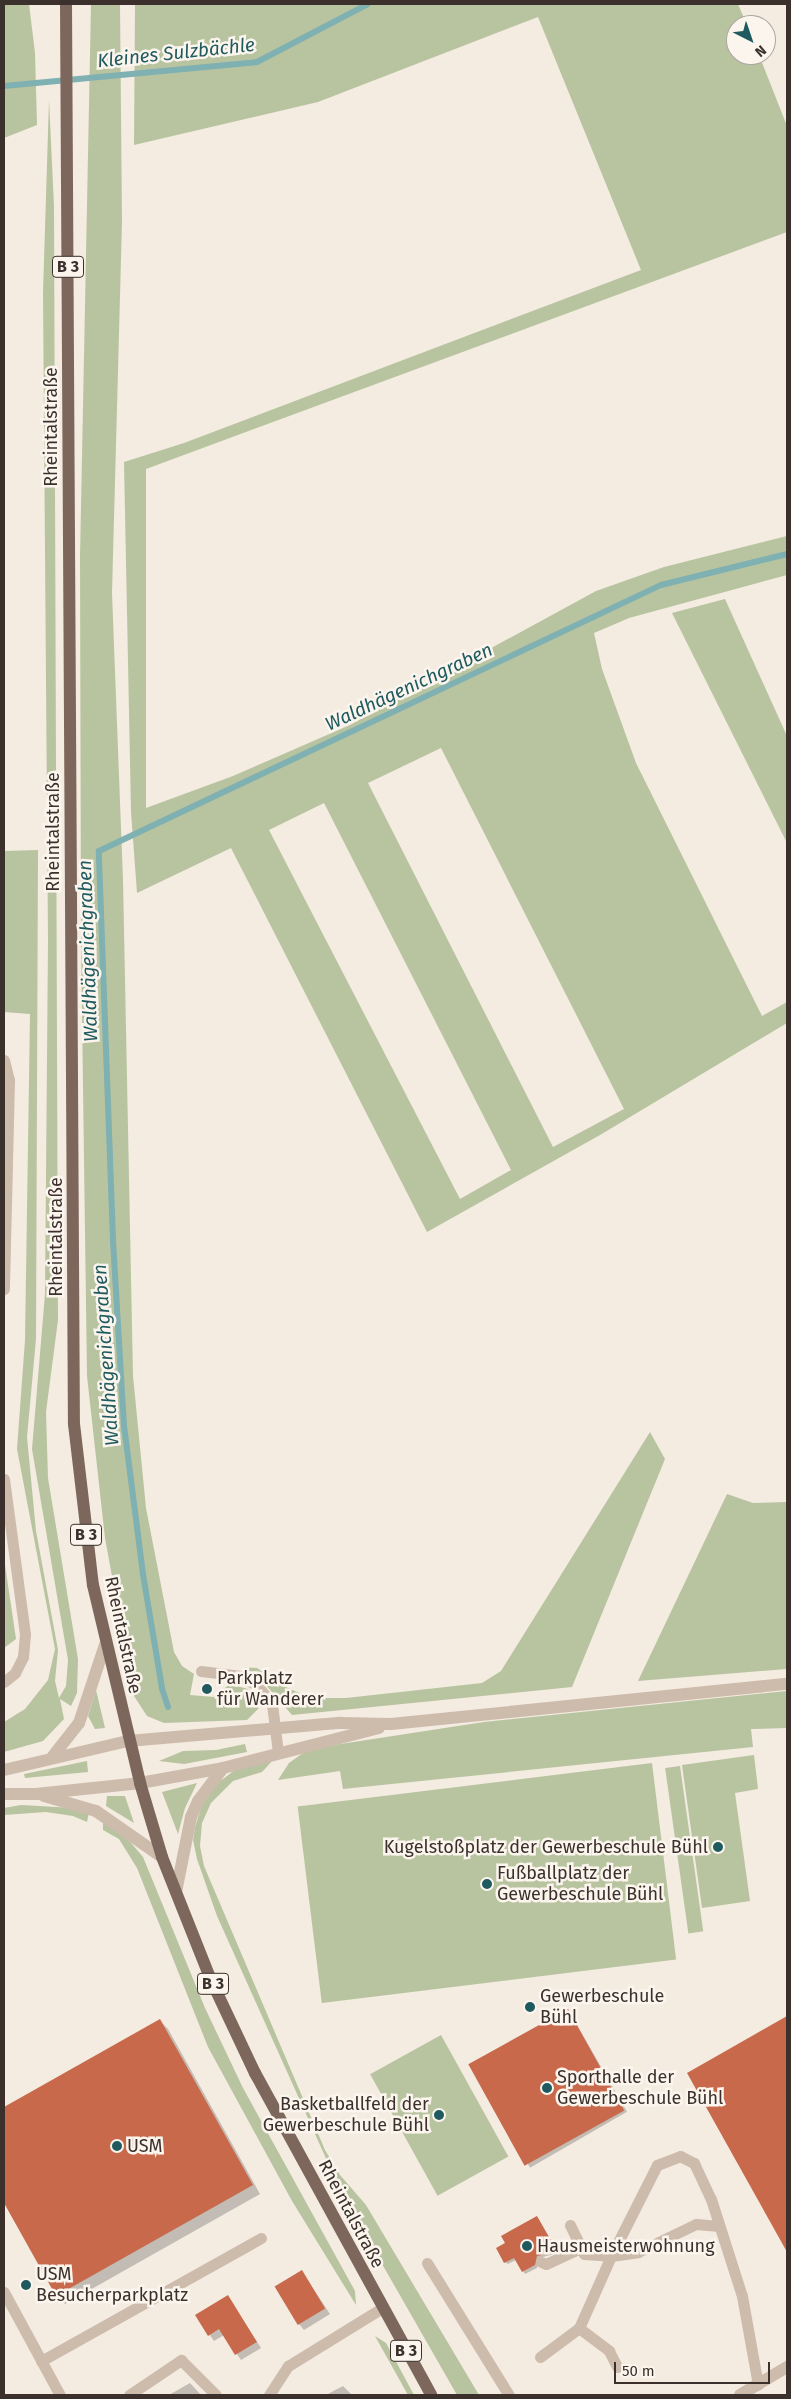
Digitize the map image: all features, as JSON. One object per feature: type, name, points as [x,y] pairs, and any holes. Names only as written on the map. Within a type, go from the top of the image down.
[{"type":"main road","name":"Rheintalstraße","points":[[66,4],[74,1424],[84,1517],[106,1646],[128,1741],[162,1857],[211,1980],[255,2073],[431,2395]]},
{"type":"street","points":[[53,1756],[79,1723],[106,1646]]},
{"type":"street","points":[[4,1770],[53,1756],[128,1741],[340,1723],[391,1724],[787,1684]]},
{"type":"street","points":[[4,1794],[36,1794],[140,1783],[223,1768],[391,1724]]},
{"type":"street","points":[[176,1892],[191,1817],[198,1801],[223,1768]]},
{"type":"street","points":[[36,1794],[96,1810],[162,1857]]},
{"type":"street","points":[[740,2395],[787,2367]]},
{"type":"lane","points":[[4,1060],[9,1080],[4,1289]]},
{"type":"lane","points":[[4,1479],[25,1634],[23,1658],[15,1673],[4,1682]]},
{"type":"lane","points":[[201,1671],[239,1676],[257,1685],[272,1704],[278,1753]]},
{"type":"lane","points":[[540,2357],[579,2328],[611,2256],[657,2165],[680,2156],[694,2163],[719,2226],[742,2296],[758,2385]]},
{"type":"lane","points":[[570,2225],[584,2254],[611,2256],[638,2252],[696,2224],[719,2226]]},
{"type":"lane","points":[[41,2361],[261,2238]]},
{"type":"lane","points":[[541,2262],[546,2264],[581,2248]]},
{"type":"lane","points":[[427,2263],[509,2395]]},
{"type":"lane","points":[[4,2292],[60,2395]]},
{"type":"lane","points":[[269,2395],[288,2366],[382,2308]]},
{"type":"lane","points":[[579,2328],[609,2351],[617,2367]]},
{"type":"lane","points":[[129,2395],[181,2360],[216,2395]]},
{"type":"green space","points":[[4,4],[29,4],[35,53],[37,125],[4,138]]},
{"type":"green space","points":[[91,4],[120,4],[122,222],[112,593],[123,880],[133,1376],[146,1508],[174,1652],[182,1666],[194,1674],[190,1695],[214,1697],[230,1684],[255,1691],[259,1708],[247,1720],[164,1723],[147,1716],[134,1696],[105,1538],[87,1376],[81,942],[80,557]]},
{"type":"green space","points":[[135,4],[738,4],[743,15],[726,15],[726,65],[763,65],[787,126],[787,232],[146,469],[146,808],[233,776],[350,725],[596,591],[664,567],[787,536],[787,575],[629,618],[594,633],[602,669],[636,763],[762,1016],[787,1002],[787,1023],[600,1135],[427,1232],[231,848],[137,893],[131,812],[124,462],[184,443],[641,270],[538,17],[318,102],[134,145]],"holes":[[[441,748],[624,1109],[553,1147],[368,783]],[[324,803],[511,1170],[460,1199],[269,830]]]},
{"type":"green space","points":[[49,100],[54,206],[58,1320],[46,1412],[48,1478],[78,1659],[77,1693],[71,1706],[60,1699],[64,1719],[43,1741],[4,1752],[4,1722],[25,1709],[48,1680],[55,1649],[17,1449],[25,1340],[30,1014],[4,1012],[4,851],[38,850],[36,1339],[27,1437],[36,1531],[58,1650],[55,1681],[59,1698],[66,1686],[68,1660],[32,1449],[45,1294],[48,940],[43,293]]},
{"type":"green space","points":[[725,599],[787,736],[787,843],[672,613]]},
{"type":"green space","points":[[650,1432],[665,1459],[572,1687],[292,1715],[257,1675],[243,1667],[257,1668],[281,1685],[311,1698],[346,1698],[482,1683],[501,1671]]},
{"type":"green space","points":[[727,1494],[753,1503],[787,1502],[787,1669],[638,1681]]},
{"type":"green space","points":[[4,1558],[16,1639],[4,1648]]},
{"type":"green space","points":[[96,1690],[105,1728],[95,1729],[88,1716]]},
{"type":"green space","points":[[787,1691],[787,1728],[751,1729],[753,1747],[343,1789],[340,1771],[278,1780],[289,1763],[303,1753],[334,1745],[484,1722]]},
{"type":"green space","points":[[245,1744],[247,1752],[184,1764],[159,1761],[183,1751],[216,1750]]},
{"type":"green space","name":"Kugelstoßplatz der Gewerbeschule Bühl","points":[[754,1755],[758,1789],[735,1793],[750,1901],[702,1908],[682,1765]]},
{"type":"green space","points":[[273,1760],[262,1772],[233,1781],[211,1803],[202,1823],[200,1846],[204,1866],[325,2150],[340,2175],[366,2205],[479,2395],[457,2395],[342,2194],[217,1916],[197,1859],[193,1840],[195,1827],[203,1802],[215,1785],[239,1767]]},
{"type":"green space","points":[[87,1761],[88,1772],[25,1778],[24,1774]]},
{"type":"green space","name":"Fußballplatz der Gewerbeschule Bühl","points":[[652,1763],[676,1960],[322,2003],[298,1807]]},
{"type":"green space","points":[[680,1766],[703,1931],[688,1933],[665,1768]]},
{"type":"green space","points":[[197,1783],[185,1808],[178,1834],[162,1792]]},
{"type":"green space","points":[[107,1796],[125,1796],[134,1823],[106,1806]]},
{"type":"green space","points":[[21,1805],[74,1808],[89,1812],[87,1822],[73,1816],[46,1812],[4,1815],[4,1808]]},
{"type":"green space","points":[[103,1819],[126,1837],[143,1857],[205,2008],[243,2088],[355,2291],[356,2305],[292,2201],[208,2047],[137,1868],[119,1839],[103,1830]]},
{"type":"green space","name":"Basketballfeld der Gewerbeschule Bühl","points":[[441,2035],[508,2157],[438,2196],[370,2074]]},
{"type":"green space","points":[[375,2336],[386,2343],[414,2395],[408,2395]]},
{"type":"building","name":"Sporthalle der Gewerbeschule Bühl","points":[[568,2009],[624,2110],[525,2166],[468,2064]]},
{"type":"building","points":[[787,2016],[787,2252],[687,2073]]},
{"type":"building","name":"USM","points":[[160,2019],[253,2185],[56,2296],[4,2203],[4,2107]]},
{"type":"building","name":"Hausmeisterwohnung","points":[[537,2216],[557,2251],[537,2256],[535,2265],[522,2272],[514,2258],[504,2263],[496,2248],[505,2243],[501,2236]]},
{"type":"building","points":[[302,2270],[325,2309],[298,2325],[275,2286]]},
{"type":"building","points":[[228,2295],[257,2342],[235,2355],[219,2329],[208,2336],[195,2315]]},
{"type":"waterway","name":"Kleines Sulzbächle","points":[[4,86],[257,62],[368,4]]},
{"type":"waterway","name":"Waldhägenichgraben","points":[[168,1707],[162,1688],[143,1574],[124,1426],[113,1240],[99,851],[661,585],[787,554]]},
{"type":"place","name":"Parkplatz für Wanderer","points":[[207,1689]]},
{"type":"place","name":"Kugelstoßplatz der Gewerbeschule Bühl","points":[[718,1847]]},
{"type":"place","name":"Fußballplatz der Gewerbeschule Bühl","points":[[487,1884]]},
{"type":"place","name":"Gewerbeschule Bühl","points":[[530,2007]]},
{"type":"place","name":"Sporthalle der Gewerbeschule Bühl","points":[[547,2088]]},
{"type":"place","name":"Basketballfeld der Gewerbeschule Bühl","points":[[439,2115]]},
{"type":"place","name":"USM","points":[[117,2146]]},
{"type":"place","name":"Hausmeisterwohnung","points":[[527,2246]]},
{"type":"place","name":"USM Besucherparkplatz","points":[[26,2285]]}]
